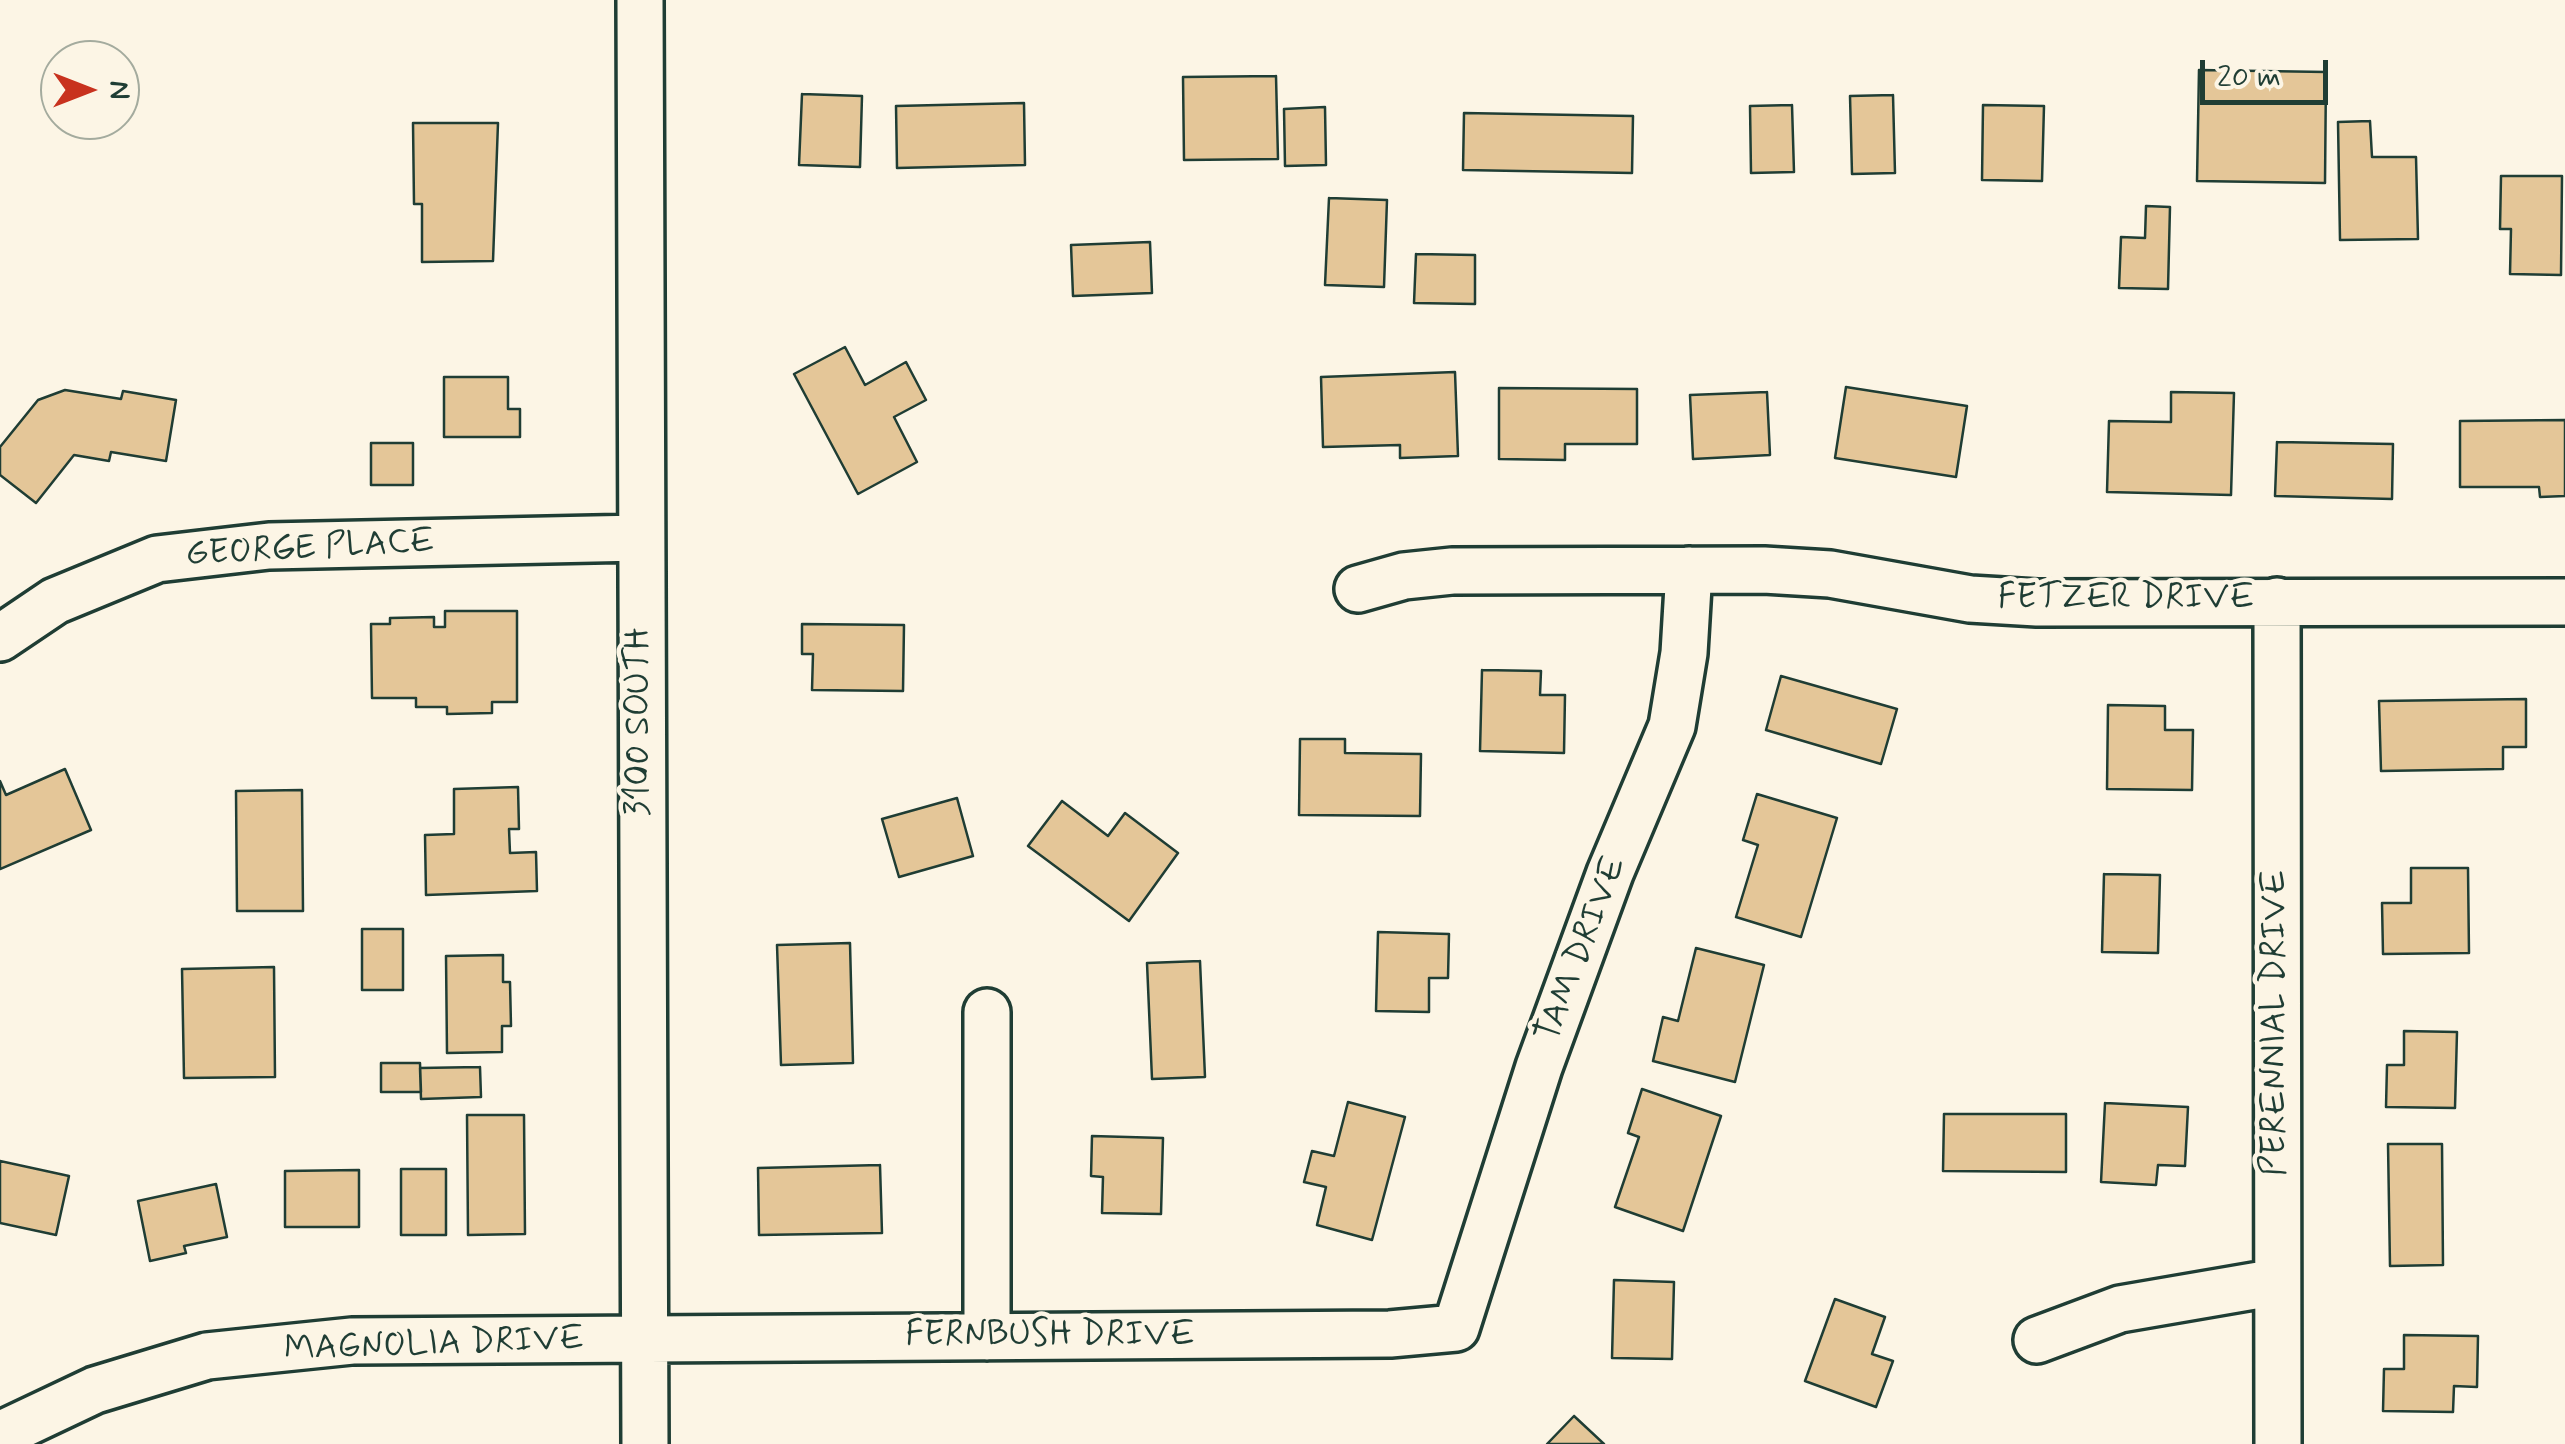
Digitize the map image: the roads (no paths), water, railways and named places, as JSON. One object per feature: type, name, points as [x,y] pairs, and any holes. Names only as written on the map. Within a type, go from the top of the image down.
[{"type":"street","name":"3100 SOUTH","points":[[640,0],[645,1444]]},
{"type":"street","name":"GEORGE PLACE","points":[[0,638],[56,601],[158,559],[270,546],[640,538]]},
{"type":"street","name":"FETZER DRIVE","points":[[1358,589],[1404,576],[1452,571],[1689,570],[1830,574],[1970,599],[2036,603],[2565,602]]},
{"type":"street","name":"TAM DRIVE","points":[[1456,1328],[1546,1050],[1610,872],[1672,726],[1684,652],[1689,570]]},
{"type":"street","name":"PERENNIAL DRIVE","points":[[2278,601],[2278,1444]]},
{"type":"street","points":[[987,1012],[987,1337]]},
{"type":"street","points":[[2037,1340],[2120,1309],[2278,1282]]},
{"type":"street","name":"FERNBUSH DRIVE","points":[[644,1341],[1390,1334],[1456,1328]]},
{"type":"street","name":"MAGNOLIA DRIVE","points":[[0,1435],[95,1390],[207,1356],[352,1341],[644,1341]]}]
